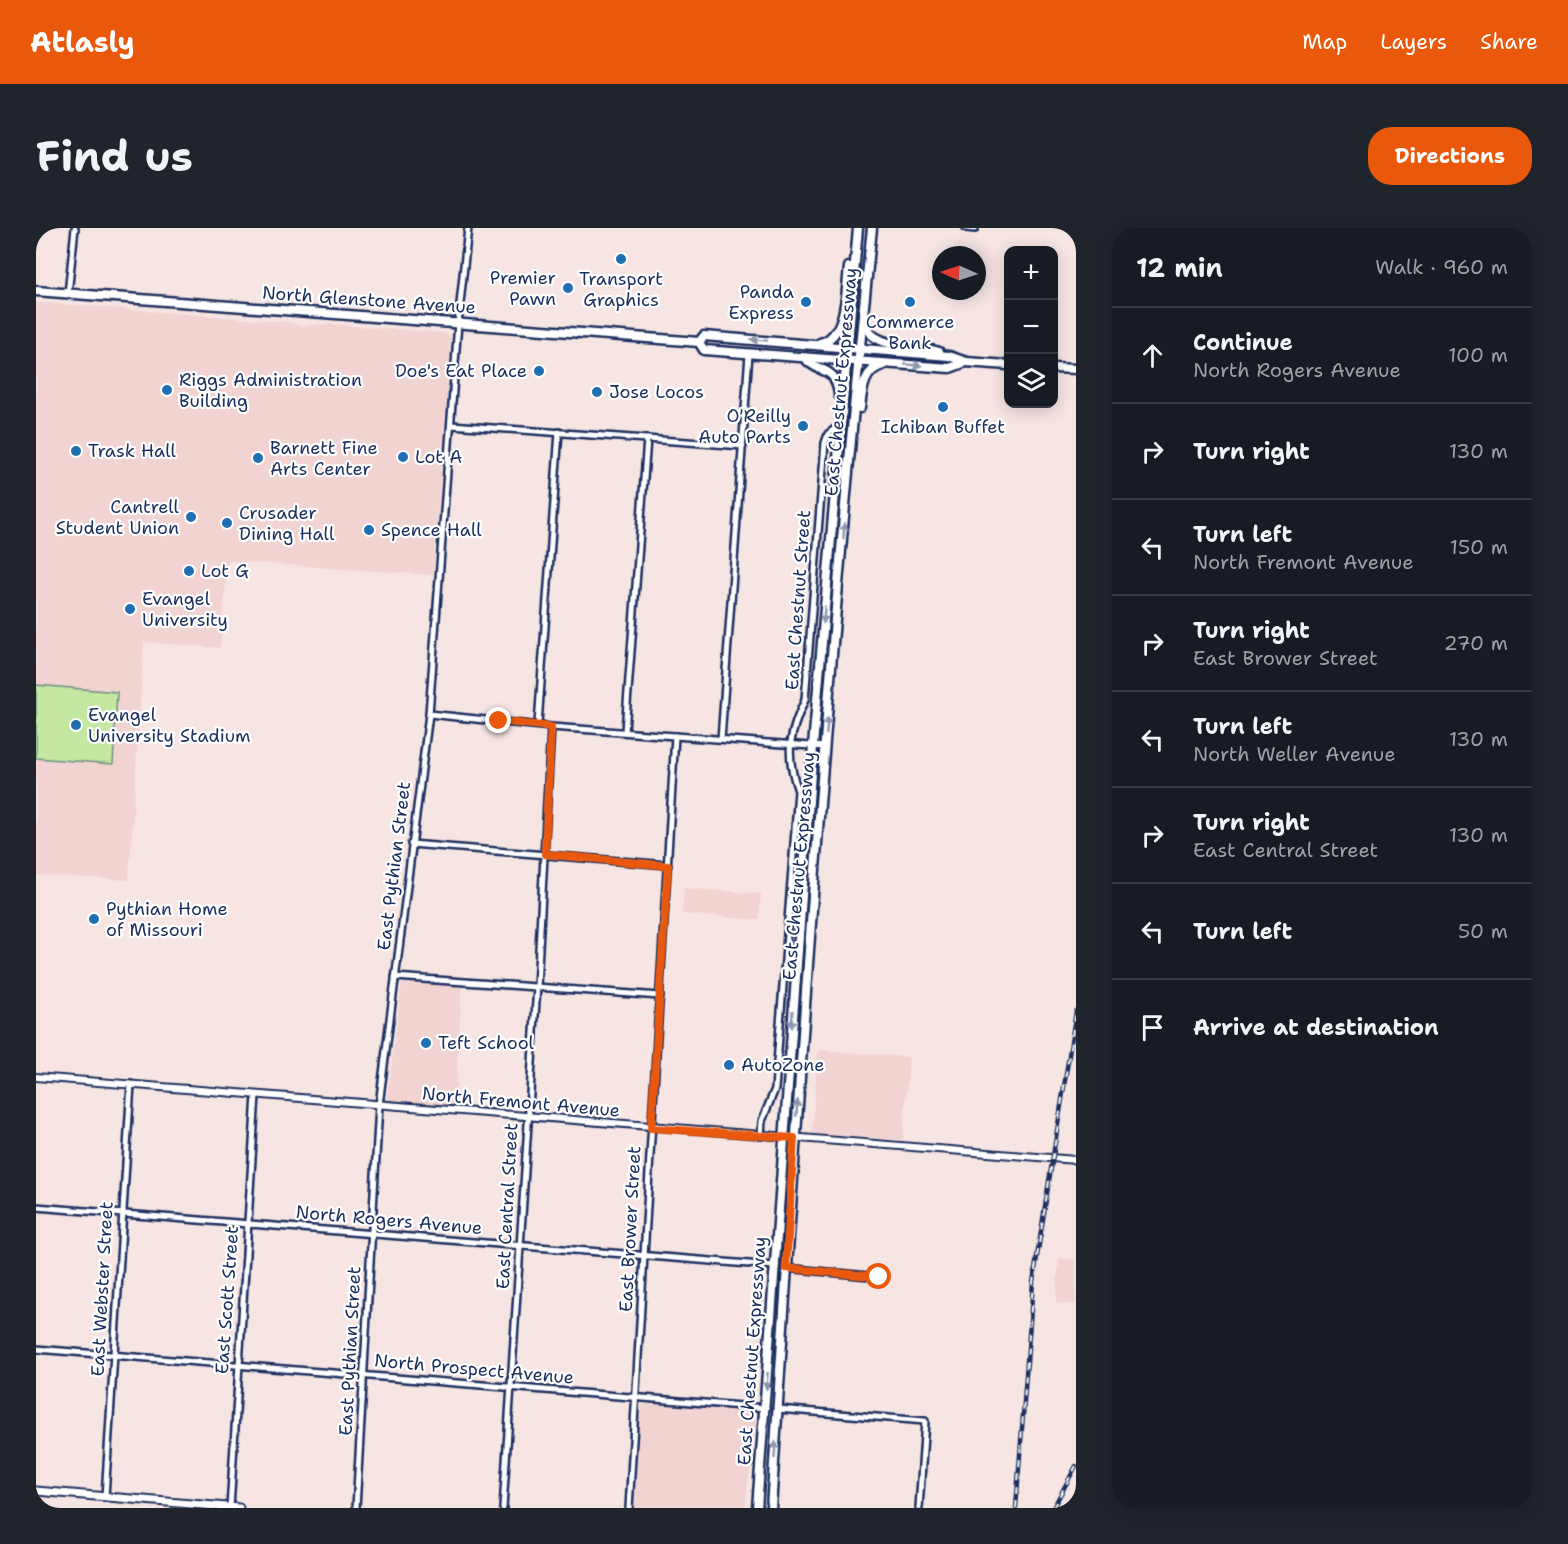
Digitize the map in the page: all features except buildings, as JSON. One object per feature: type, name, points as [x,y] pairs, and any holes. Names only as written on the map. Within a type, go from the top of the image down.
[{"type":"main road","points":[[814,344],[829,339],[841,321],[856,228]]},
{"type":"main road","name":"East Chestnut Expressway","points":[[757,1508],[813,746],[856,228]]},
{"type":"main road","name":"East Chestnut Expressway","points":[[771,1508],[794,1138],[858,362],[872,228]]},
{"type":"main road","name":"North Glenstone Avenue","points":[[36,291],[699,342]]},
{"type":"main road","points":[[863,315],[866,330],[874,338],[949,356]]},
{"type":"main road","name":"North Glenstone Avenue","points":[[699,342],[704,336],[814,344],[949,356],[966,362],[1004,365]]},
{"type":"main road","name":"North Glenstone Avenue","points":[[699,342],[704,350],[749,354],[950,368],[966,362]]},
{"type":"main road","points":[[805,358],[810,364],[827,369],[836,378],[841,410]]},
{"type":"main road","points":[[846,503],[853,484],[864,383],[874,368],[891,364]]},
{"type":"main road","points":[[1058,368],[1076,369]]},
{"type":"main road","points":[[36,1491],[239,1508]]},
{"type":"street","points":[[68,294],[75,228]]},
{"type":"street","name":"East Pythian Street","points":[[356,1508],[379,1105],[429,714],[458,323],[468,228]]},
{"type":"street","points":[[966,228],[975,229]]},
{"type":"street","points":[[721,739],[749,354]]},
{"type":"street","points":[[450,425],[743,446]]},
{"type":"street","name":"East Chestnut Street","points":[[761,1136],[762,1121],[775,1089],[798,790],[789,765],[792,727],[805,700],[825,443],[828,434],[840,425]]},
{"type":"street","points":[[538,724],[559,432]]},
{"type":"street","points":[[625,731],[647,439]]},
{"type":"street","points":[[429,714],[551,727],[825,747]]},
{"type":"street","name":"East Central Street","points":[[503,1508],[537,986],[551,727]]},
{"type":"street","name":"East Brower Street","points":[[629,1508],[675,736]]},
{"type":"street","points":[[411,844],[668,866]]},
{"type":"street","points":[[395,977],[660,996]]},
{"type":"street","name":"North Fremont Avenue","points":[[36,1077],[651,1128],[1076,1160]]},
{"type":"street","name":"East Webster Street","points":[[105,1497],[131,1084]]},
{"type":"street","name":"East Scott Street","points":[[230,1508],[246,1224],[256,1095]]},
{"type":"street","name":"North Rogers Avenue","points":[[36,1207],[775,1266]]},
{"type":"street","points":[[786,1268],[879,1277]]},
{"type":"street","name":"North Prospect Avenue","points":[[36,1349],[765,1408]]},
{"type":"street","points":[[777,1409],[925,1421],[920,1508]]},
{"type":"shaded area","name":"Evangel University","points":[[36,302],[289,322],[302,326],[329,324],[445,333],[451,336],[433,575],[228,561],[220,648],[144,642],[129,880],[36,875]]},
{"type":"shaded area","points":[[684,888],[761,894],[759,920],[682,914]]},
{"type":"shaded area","name":"Teft School","points":[[402,982],[462,986],[455,1105],[387,1100]]},
{"type":"shaded area","points":[[818,1050],[909,1057],[903,1140],[812,1134]]},
{"type":"shaded area","points":[[1059,1258],[1076,1260],[1076,1305],[1056,1303]]},
{"type":"shaded area","points":[[649,1403],[753,1413],[756,1424],[745,1508],[634,1508],[640,1411],[641,1406]]},
{"type":"green space","name":"Evangel University Stadium","points":[[36,685],[117,692],[113,764],[36,758]]},
{"type":"railway","points":[[1016,1508],[1033,1282],[1076,1011]]},
{"type":"railway","points":[[1053,1508],[1076,1466]]},
{"type":"place","name":"Transport Graphics","points":[[621,259]]},
{"type":"place","name":"Premier Pawn","points":[[568,288]]},
{"type":"place","name":"Panda Express","points":[[806,302]]},
{"type":"place","name":"Commerce Bank","points":[[910,302]]},
{"type":"place","name":"Doe's Eat Place","points":[[539,371]]},
{"type":"place","name":"Riggs Administration Building","points":[[167,390]]},
{"type":"place","name":"Jose Locos","points":[[597,392]]},
{"type":"place","name":"Ichiban Buffet","points":[[943,407]]},
{"type":"place","name":"O'Reilly Auto Parts","points":[[803,426]]},
{"type":"place","name":"Trask Hall","points":[[76,451]]},
{"type":"place","name":"Lot A","points":[[403,457]]},
{"type":"place","name":"Barnett Fine Arts Center","points":[[258,458]]},
{"type":"place","name":"Cantrell Student Union","points":[[191,517]]},
{"type":"place","name":"Crusader Dining Hall","points":[[227,523]]},
{"type":"place","name":"Spence Hall","points":[[369,530]]},
{"type":"place","name":"Lot G","points":[[189,571]]},
{"type":"place","name":"Evangel University","points":[[130,609]]},
{"type":"place","name":"Evangel University Stadium","points":[[76,725]]},
{"type":"place","name":"Pythian Home of Missouri","points":[[94,919]]},
{"type":"place","name":"Teft School","points":[[426,1043]]},
{"type":"place","name":"AutoZone","points":[[729,1065]]},
{"type":"route","points":[[499,721],[551,727],[545,854],[668,866],[651,1128],[794,1138],[786,1268],[879,1277]]}]
